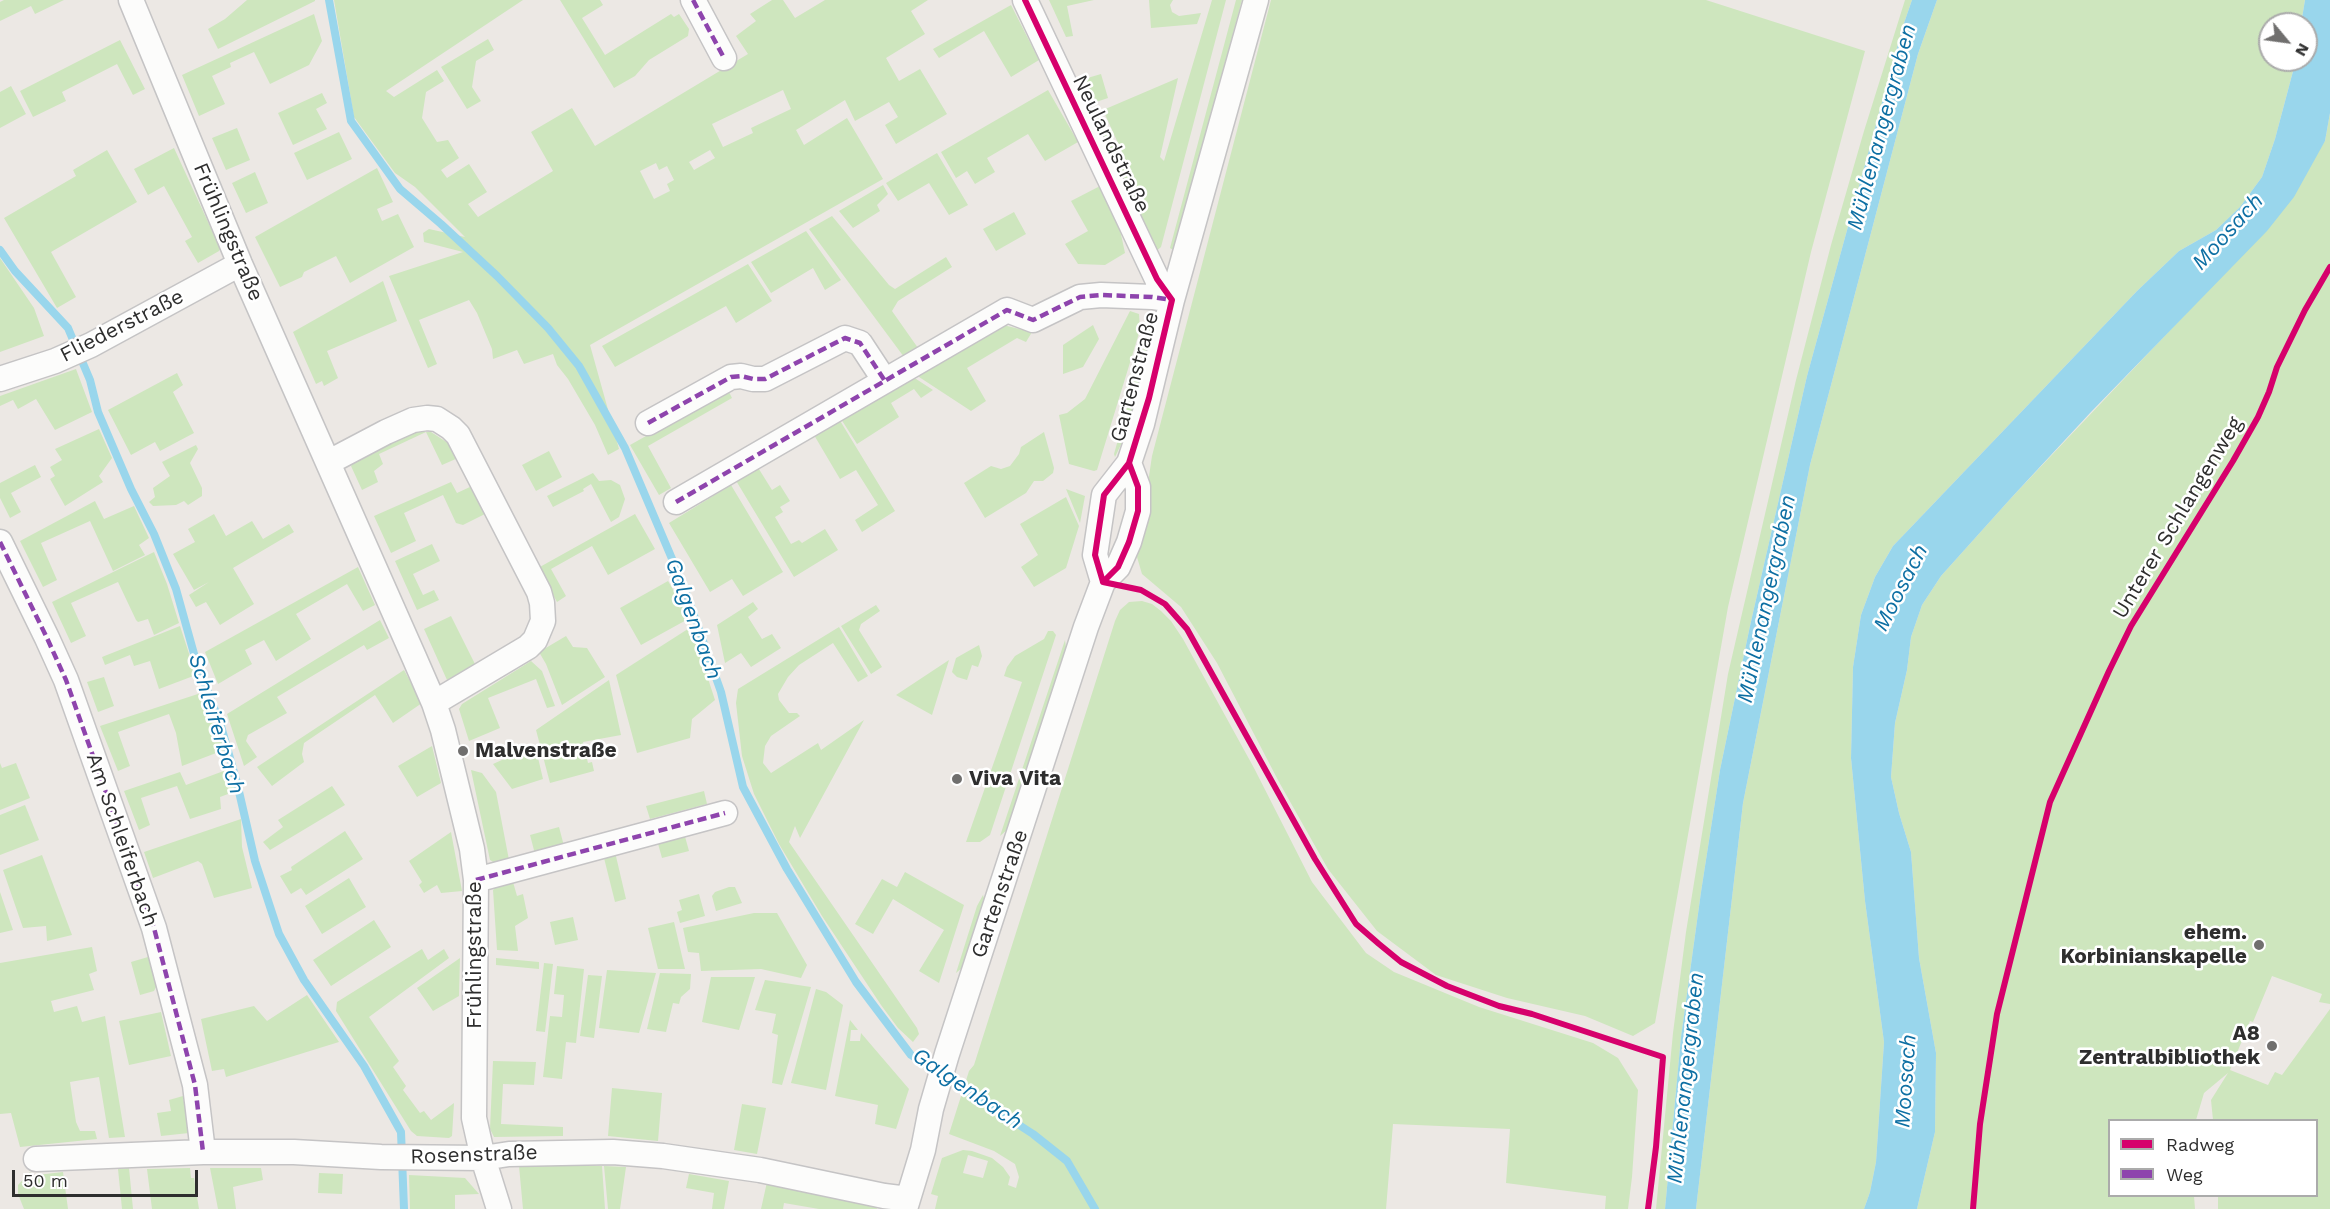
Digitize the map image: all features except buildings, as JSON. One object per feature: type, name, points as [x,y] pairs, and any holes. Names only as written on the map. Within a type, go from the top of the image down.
[{"type":"street","name":"Frühlingstraße","points":[[131,0],[240,264],[435,703],[460,795],[472,849],[476,880],[474,1119],[499,1209]]},
{"type":"street","points":[[693,0],[724,58]]},
{"type":"street","name":"Neulandstraße","points":[[1025,0],[1157,279],[1172,300]]},
{"type":"street","name":"Gartenstraße","points":[[1103,582],[1095,555],[1104,495],[1129,463],[1149,398],[1172,300],[1256,0]]},
{"type":"street","name":"Fliederstraße","points":[[0,379],[55,361],[91,345],[240,264]]},
{"type":"street","points":[[676,502],[1006,310],[1034,320],[1080,297],[1101,295],[1172,300]]},
{"type":"street","points":[[648,423],[731,377],[765,379],[845,338],[860,343],[885,381]]},
{"type":"street","points":[[328,462],[413,420],[437,419],[458,435],[539,592],[543,621],[535,639],[528,647],[435,703]]},
{"type":"street","name":"Gartenstraße","points":[[907,1204],[947,1054],[1086,627],[1103,582],[1118,567],[1129,542],[1138,511],[1138,487],[1129,463]]},
{"type":"street","name":"Am Schleiferbach","points":[[0,542],[66,680],[154,928],[195,1085],[203,1152]]},
{"type":"street","points":[[476,880],[725,813]]},
{"type":"street","name":"Rosenstraße","points":[[36,1159],[203,1152],[294,1152],[424,1158],[483,1158],[520,1154],[614,1152],[760,1170],[884,1196],[907,1204]]},
{"type":"green space","points":[[4,0],[64,0],[35,14],[31,6],[0,21],[0,2]]},
{"type":"green space","points":[[247,0],[315,1],[218,49],[208,29],[225,19]]},
{"type":"green space","points":[[334,0],[523,0],[386,91],[394,97],[437,70],[444,81],[426,92],[422,118],[437,142],[448,140],[459,158],[441,170],[447,178],[469,164],[487,192],[468,204],[478,217],[553,171],[531,132],[572,108],[595,146],[748,54],[736,36],[756,21],[750,14],[772,0],[783,0],[795,18],[825,0],[928,0],[911,11],[925,34],[886,58],[899,81],[920,69],[947,114],[896,144],[885,125],[898,117],[889,102],[855,121],[845,100],[796,130],[804,145],[847,118],[883,179],[590,345],[619,449],[608,455],[595,425],[568,379],[557,365],[553,354],[524,364],[517,350],[493,359],[492,349],[469,300],[419,320],[437,364],[428,368],[389,276],[463,252],[424,242],[423,233],[429,229],[465,237],[415,187],[395,173],[354,117]],"holes":[[[783,90],[791,109],[751,128],[753,133],[723,147],[712,124]],[[710,150],[715,158],[694,170],[689,162]],[[656,163],[659,170],[667,166],[674,180],[667,184],[670,191],[654,199],[640,171]]]},
{"type":"green space","points":[[560,0],[600,0],[603,5],[582,18],[605,55],[671,14],[674,17],[679,14],[689,29],[688,36],[649,60],[635,76],[614,88]]},
{"type":"green space","points":[[1049,0],[1094,0],[1067,6],[1073,36],[1066,37]]},
{"type":"green space","points":[[1149,0],[1173,0],[1170,5],[1172,12],[1179,16],[1201,13],[1197,24],[1151,28]]},
{"type":"green space","points":[[1212,0],[1226,0],[1161,247],[1153,254],[1091,116],[1097,113],[1119,156],[1122,152],[1103,110],[1178,78],[1160,157],[1164,161]]},
{"type":"green space","points":[[1236,0],[1242,0],[1176,249],[1173,250],[1170,248]]},
{"type":"green space","points":[[1271,0],[1706,0],[1865,51],[1811,252],[1728,607],[1655,1023],[1633,1036],[1585,1016],[1507,998],[1436,975],[1377,931],[1328,869],[1279,782],[1217,663],[1181,607],[1142,574],[1137,557],[1152,456]]},
{"type":"green space","points":[[1905,0],[1912,0],[1807,376],[1720,770],[1681,1037],[1665,1209],[1656,1209],[1673,1033],[1686,932],[1728,674],[1796,380],[1831,245]]},
{"type":"green space","points":[[1937,0],[2305,0],[2303,12],[2258,12],[2258,72],[2293,72],[2262,177],[2240,207],[2216,230],[2179,251],[2137,291],[1893,546],[1875,577],[1861,615],[1853,667],[1851,758],[1865,901],[1884,1042],[1876,1162],[1864,1209],[1696,1209],[1743,803],[1810,465],[1918,54]]},
{"type":"green space","points":[[1011,5],[1039,60],[1011,77],[984,31],[939,58],[933,49]]},
{"type":"green space","points":[[314,14],[322,41],[309,65],[270,84],[254,52],[230,63],[231,67],[212,76],[225,104],[199,116],[182,75]]},
{"type":"green space","points":[[488,39],[494,50],[476,61],[472,87],[481,101],[467,109],[441,67]]},
{"type":"green space","points":[[120,40],[145,89],[133,95],[117,64],[62,92],[66,101],[33,117],[20,91]]},
{"type":"green space","points":[[1101,74],[1108,98],[1096,102],[1084,79]]},
{"type":"green space","points":[[11,86],[26,114],[0,128],[0,92]]},
{"type":"green space","points":[[1048,90],[1078,142],[1045,161],[1028,134],[987,158],[995,172],[975,184],[967,171],[956,178],[941,152]]},
{"type":"green space","points":[[322,93],[327,103],[316,109],[327,129],[293,145],[278,113]]},
{"type":"green space","points":[[2330,113],[2330,1004],[2319,1002],[2322,994],[2272,976],[2230,1070],[2268,1085],[2275,1072],[2282,1075],[2330,1009],[2330,1209],[2218,1209],[2218,1197],[2318,1197],[2318,1119],[2213,1119],[2211,1100],[2228,1073],[2204,1093],[2196,1119],[2108,1119],[2108,1197],[2194,1197],[2195,1209],[1917,1209],[1935,1132],[1936,1053],[1919,958],[1911,852],[1891,777],[1895,723],[1907,670],[1911,637],[1922,605],[1941,576],[2012,497],[2212,286],[2325,141]]},
{"type":"green space","points":[[237,128],[250,160],[226,170],[212,138]]},
{"type":"green space","points":[[339,132],[352,159],[307,180],[294,153]]},
{"type":"green space","points":[[174,148],[220,248],[219,251],[198,263],[185,241],[192,237],[164,186],[148,195],[134,169]]},
{"type":"green space","points":[[107,150],[137,202],[51,252],[76,297],[57,308],[4,218],[76,176],[73,170]]},
{"type":"green space","points":[[937,153],[968,205],[949,215],[929,183],[898,201],[886,183]]},
{"type":"green space","points":[[377,168],[393,202],[377,209],[382,221],[398,214],[414,247],[350,283],[336,256],[304,272],[302,277],[280,287],[255,237]]},
{"type":"green space","points":[[255,172],[268,203],[246,213],[232,183]]},
{"type":"green space","points":[[883,185],[888,194],[877,205],[880,211],[853,228],[839,211]]},
{"type":"green space","points":[[1102,185],[1119,225],[1125,253],[1105,265],[1078,264],[1065,244],[1088,231],[1071,201]]},
{"type":"green space","points":[[1014,212],[1026,234],[996,251],[983,229]]},
{"type":"green space","points":[[832,216],[889,285],[895,289],[946,257],[952,267],[898,301],[892,311],[918,348],[904,357],[809,229]]},
{"type":"green space","points":[[806,231],[841,280],[825,290],[813,268],[771,293],[751,262]]},
{"type":"green space","points":[[0,258],[34,308],[44,336],[0,352]]},
{"type":"green space","points":[[748,264],[772,301],[736,323],[726,306],[615,367],[602,346]]},
{"type":"green space","points":[[383,281],[397,321],[327,351],[338,378],[324,386],[322,381],[316,384],[293,332]]},
{"type":"green space","points":[[1130,311],[1139,314],[1140,330],[1097,470],[1069,464],[1059,415],[1067,413],[1085,399]]},
{"type":"green space","points":[[1003,325],[1032,332],[1026,342],[1017,338],[967,368],[986,401],[971,411],[916,375]]},
{"type":"green space","points":[[1093,325],[1099,339],[1083,367],[1063,374],[1063,345]]},
{"type":"green space","points":[[1150,326],[1153,329],[1153,339],[1128,430],[1115,457],[1114,454]]},
{"type":"green space","points":[[76,369],[92,412],[55,430],[36,399],[18,409],[13,400],[0,406],[0,396]]},
{"type":"green space","points":[[177,373],[183,385],[173,392],[194,433],[160,451],[155,442],[131,455],[108,410]]},
{"type":"green space","points":[[913,377],[933,390],[921,398],[914,389],[891,403],[899,417],[857,444],[841,419]]},
{"type":"green space","points":[[728,390],[732,398],[648,446],[671,488],[659,495],[630,445]]},
{"type":"green space","points":[[839,419],[895,511],[862,532],[855,520],[878,505],[856,470],[840,479],[814,435]]},
{"type":"green space","points":[[99,429],[112,458],[99,476],[103,482],[65,506],[50,479],[55,476],[50,467],[62,460],[55,449]]},
{"type":"green space","points":[[411,432],[426,432],[379,454],[383,464],[374,471],[378,482],[362,490],[351,466],[358,457]]},
{"type":"green space","points":[[426,432],[431,432],[451,445],[458,458],[442,465]]},
{"type":"green space","points":[[1044,432],[1054,468],[1053,473],[1043,481],[1034,481],[1026,493],[985,518],[964,483],[991,466],[1001,469],[1010,466],[1021,447]]},
{"type":"green space","points":[[196,445],[198,449],[190,463],[202,488],[202,496],[188,505],[184,501],[176,505],[153,506],[149,502],[155,497],[153,488],[170,476],[162,462]]},
{"type":"green space","points":[[549,451],[562,477],[536,491],[522,465]]},
{"type":"green space","points":[[35,465],[41,477],[11,493],[21,512],[10,518],[0,498],[0,483]]},
{"type":"green space","points":[[757,466],[772,490],[780,485],[790,501],[780,507],[783,512],[775,517],[791,544],[799,540],[802,543],[825,529],[838,550],[794,577],[735,479]]},
{"type":"green space","points":[[593,473],[599,481],[611,480],[620,485],[625,499],[619,517],[611,522],[591,484],[583,489],[584,491],[553,507],[547,496]]},
{"type":"green space","points":[[451,482],[457,493],[472,486],[487,513],[463,525],[456,523],[443,495],[404,513],[416,541],[391,553],[374,516]]},
{"type":"green space","points":[[731,485],[783,572],[743,596],[732,579],[710,592],[669,523]]},
{"type":"green space","points":[[1066,489],[1085,496],[1080,523]]},
{"type":"green space","points":[[1066,497],[1079,526],[1066,568],[1034,587],[1021,567],[1038,555],[1020,524]]},
{"type":"green space","points":[[95,501],[104,519],[134,506],[149,538],[139,545],[145,555],[113,571],[90,521],[41,543],[57,580],[43,587],[20,541]]},
{"type":"green space","points":[[214,514],[226,536],[252,521],[263,539],[289,524],[294,532],[233,568],[254,604],[220,625],[206,602],[196,607],[189,595],[209,582],[194,590],[173,554],[195,542],[188,529]]},
{"type":"green space","points":[[635,514],[655,549],[608,575],[592,546],[551,569],[566,596],[557,602],[538,568]]},
{"type":"green space","points":[[432,544],[440,561],[413,574],[423,595],[434,590],[439,600],[417,610],[395,561]]},
{"type":"green space","points":[[154,552],[179,623],[154,635],[148,619],[138,622],[136,620],[118,582],[71,603],[86,636],[71,643],[52,602]]},
{"type":"green space","points":[[358,567],[375,605],[363,611],[347,584],[296,614],[311,639],[276,661],[264,640],[245,650],[252,664],[218,684],[205,652]]},
{"type":"green space","points":[[668,581],[690,618],[641,645],[620,608]]},
{"type":"green space","points":[[1142,601],[1152,604],[1171,621],[1254,768],[1312,882],[1366,953],[1394,972],[1479,1007],[1593,1043],[1618,1058],[1638,1090],[1628,1209],[1605,1209],[1606,1196],[1506,1183],[1510,1129],[1393,1124],[1386,1209],[935,1209],[938,1196],[931,1194],[942,1158],[963,1150],[992,1158],[1010,1177],[1008,1185],[1016,1188],[1019,1177],[1015,1164],[994,1151],[949,1134],[969,1071],[974,1065],[1115,621],[1120,610],[1129,602]],"holes":[[[968,1155],[988,1161],[983,1178],[963,1173]]]},
{"type":"green space","points":[[753,602],[758,609],[748,617],[762,639],[772,634],[781,648],[751,667],[741,653],[725,663],[717,625]]},
{"type":"green space","points":[[876,605],[880,611],[861,624],[859,630],[882,667],[871,674],[841,626]]},
{"type":"green space","points":[[451,616],[475,664],[447,680],[424,629]]},
{"type":"green space","points":[[380,620],[389,638],[367,650],[364,645],[277,697],[287,713],[248,735],[246,741],[257,757],[244,766],[227,714]]},
{"type":"green space","points":[[180,626],[196,675],[159,689],[150,661],[134,666],[130,655],[105,665],[102,657]]},
{"type":"green space","points":[[691,627],[715,700],[692,719],[690,738],[637,753],[616,675]]},
{"type":"green space","points":[[839,627],[868,676],[858,682],[833,643],[799,665],[788,677],[778,694],[779,700],[789,713],[797,713],[800,716],[771,736],[765,746],[763,763],[771,773],[818,743],[821,750],[864,720],[800,838],[795,826],[789,842],[917,1028],[919,1034],[913,1042],[898,1028],[881,1005],[822,916],[779,844],[754,794],[742,756],[736,703],[738,689]]},
{"type":"green space","points":[[1048,631],[1053,631],[1056,635],[990,835],[980,842],[966,842],[1022,682],[1004,676],[1007,667],[1015,656],[1044,639]]},
{"type":"green space","points":[[566,636],[573,647],[587,648],[605,677],[562,705],[539,652]]},
{"type":"green space","points":[[1065,640],[1066,648],[1059,677],[1007,830],[1000,836]]},
{"type":"green space","points":[[979,645],[982,656],[978,667],[972,665],[967,680],[957,677],[952,672],[956,658]]},
{"type":"green space","points":[[949,660],[932,715],[896,695]]},
{"type":"green space","points":[[531,661],[542,671],[555,706],[547,708],[536,679],[488,698],[500,728],[469,741],[459,709],[462,704]]},
{"type":"green space","points":[[404,670],[422,703],[393,723],[375,695],[304,743],[302,754],[304,762],[272,786],[257,767]]},
{"type":"green space","points":[[104,677],[114,706],[98,712],[87,682]]},
{"type":"green space","points":[[609,680],[621,735],[583,742],[588,763],[592,762],[594,771],[550,783],[536,730]]},
{"type":"green space","points":[[204,692],[224,750],[182,766],[176,733],[169,714],[118,732],[130,766],[118,771],[100,726]]},
{"type":"green space","points":[[535,745],[543,779],[512,789],[493,764]]},
{"type":"green space","points":[[432,746],[441,783],[417,797],[398,766]]},
{"type":"green space","points":[[0,763],[2,768],[16,763],[30,798],[0,810]]},
{"type":"green space","points":[[229,769],[236,791],[220,797],[221,809],[190,819],[177,786],[141,798],[150,825],[139,830],[124,791],[180,772],[186,785]]},
{"type":"green space","points":[[471,770],[482,773],[496,792],[509,860],[495,863],[490,860]]},
{"type":"green space","points":[[332,786],[345,805],[270,850],[263,842],[283,827],[278,820]]},
{"type":"green space","points":[[704,791],[707,804],[650,819],[646,806]]},
{"type":"green space","points":[[25,805],[39,840],[0,855],[0,815]]},
{"type":"green space","points":[[241,819],[242,847],[252,888],[214,898],[202,864],[198,861],[153,878],[144,852]]},
{"type":"green space","points":[[559,827],[564,846],[535,854],[530,835]]},
{"type":"green space","points":[[345,831],[363,859],[306,895],[301,888],[291,894],[280,876],[292,870],[291,867]]},
{"type":"green space","points":[[451,832],[462,891],[441,893],[437,885],[424,893],[419,885],[422,882],[409,861]]},
{"type":"green space","points":[[684,833],[689,851],[662,858],[657,840]]},
{"type":"green space","points":[[615,852],[626,899],[615,902],[603,854]]},
{"type":"green space","points":[[42,855],[72,935],[47,941],[46,926],[23,928],[3,870]]},
{"type":"green space","points":[[905,872],[964,905],[939,983],[919,971],[944,930],[893,899],[873,934],[855,924],[882,879],[897,887]]},
{"type":"green space","points":[[349,878],[366,907],[322,934],[305,906]]},
{"type":"green space","points":[[513,882],[517,896],[523,894],[528,918],[515,926],[518,951],[497,950],[493,890]]},
{"type":"green space","points":[[735,887],[742,903],[716,911],[712,896],[715,892]]},
{"type":"green space","points":[[0,892],[13,930],[0,933]]},
{"type":"green space","points":[[699,894],[705,916],[680,923],[677,912],[682,910],[679,900]]},
{"type":"green space","points":[[983,895],[981,911],[962,968],[956,973],[977,906]]},
{"type":"green space","points":[[754,913],[777,913],[807,965],[801,978],[761,969],[701,971],[699,953],[688,952],[683,928]]},
{"type":"green space","points":[[573,917],[578,940],[555,945],[550,922]]},
{"type":"green space","points":[[374,920],[391,947],[331,986],[313,960]]},
{"type":"green space","points":[[674,922],[685,969],[658,969],[648,928]]},
{"type":"green space","points":[[92,947],[97,971],[89,974],[94,990],[51,1001],[54,1012],[77,1006],[82,1022],[105,1016],[125,1137],[109,1138],[99,1077],[70,1082],[76,1122],[80,1131],[95,1131],[97,1139],[20,1147],[11,1113],[0,1114],[0,963]]},
{"type":"green space","points":[[422,949],[428,960],[444,949],[449,958],[369,1017],[399,1061],[393,1067],[406,1086],[403,1090],[420,1113],[424,1111],[431,1120],[454,1103],[452,1136],[449,1138],[417,1136],[411,1131],[336,1011],[337,1002]]},
{"type":"green space","points":[[148,957],[157,985],[154,991],[140,995],[131,962]]},
{"type":"green space","points":[[460,958],[459,996],[433,1011],[417,988]]},
{"type":"green space","points":[[496,958],[539,962],[539,969],[496,965]]},
{"type":"green space","points":[[544,963],[553,964],[545,1032],[536,1031]]},
{"type":"green space","points":[[557,966],[584,969],[576,1043],[566,1042],[562,1079],[543,1077],[550,1016],[562,1017],[564,995],[554,994]]},
{"type":"green space","points":[[607,970],[656,973],[639,1033],[599,1028]]},
{"type":"green space","points":[[660,973],[691,974],[690,989],[681,997],[679,1004],[673,1003],[666,1032],[647,1029]]},
{"type":"green space","points":[[588,975],[602,976],[594,1038],[580,1036]]},
{"type":"green space","points":[[711,977],[755,977],[739,1030],[702,1022]]},
{"type":"green space","points":[[765,980],[811,987],[782,1085],[772,1083],[778,1035],[772,1033],[776,1014],[755,1010]]},
{"type":"green space","points":[[816,989],[826,992],[843,1005],[826,1090],[791,1083]]},
{"type":"green space","points":[[307,995],[339,1042],[226,1077],[224,1069],[212,1071],[201,1019],[254,1006],[267,1021]]},
{"type":"green space","points":[[161,1012],[171,1056],[129,1065],[119,1021]]},
{"type":"green space","points":[[850,1020],[858,1030],[851,1030],[850,1041],[860,1041],[861,1033],[909,1089],[896,1129],[875,1124],[878,1105],[835,1096]]},
{"type":"green space","points":[[493,1061],[536,1062],[534,1085],[503,1084],[501,1124],[563,1127],[563,1136],[494,1137],[490,1129]]},
{"type":"green space","points":[[612,1088],[662,1093],[658,1141],[608,1136]]},
{"type":"green space","points":[[183,1096],[189,1133],[161,1136],[157,1113],[171,1111],[169,1100]]},
{"type":"green space","points":[[742,1104],[766,1108],[757,1154],[734,1150]]},
{"type":"green space","points":[[519,1166],[602,1166],[605,1209],[523,1209]]},
{"type":"green space","points":[[604,1166],[626,1167],[620,1209],[608,1209]]},
{"type":"green space","points":[[129,1168],[133,1209],[122,1209],[118,1169]]},
{"type":"green space","points":[[190,1168],[199,1209],[152,1209],[147,1169]]},
{"type":"green space","points":[[210,1168],[261,1168],[263,1180],[233,1187],[236,1209],[218,1209]]},
{"type":"green space","points":[[30,1172],[34,1177],[63,1172],[68,1209],[24,1209],[18,1194],[18,1185]]},
{"type":"green space","points":[[319,1173],[343,1174],[342,1194],[318,1193]]},
{"type":"green space","points":[[689,1174],[729,1181],[724,1209],[712,1209],[714,1193],[686,1188]]},
{"type":"green space","points":[[409,1175],[465,1178],[479,1194],[455,1195],[455,1209],[410,1209]]},
{"type":"green space","points":[[767,1182],[876,1206],[877,1209],[819,1209],[784,1203],[783,1209],[761,1209]]},
{"type":"water","name":"Mühlenangergraben","points":[[1912,0],[1937,0],[1918,54],[1810,465],[1743,803],[1696,1209],[1665,1209],[1681,1037],[1720,770],[1807,376]]},
{"type":"water","name":"Moosach","points":[[2305,0],[2330,0],[2330,113],[2325,141],[2294,197],[2267,231],[2090,413],[2012,497],[1941,576],[1922,605],[1911,637],[1907,670],[1895,723],[1891,777],[1911,852],[1919,958],[1936,1053],[1935,1132],[1917,1209],[1864,1209],[1876,1162],[1884,1042],[1865,901],[1851,758],[1853,667],[1861,615],[1875,577],[1893,546],[2137,291],[2179,251],[2216,230],[2240,207],[2262,177],[2293,72],[2318,72],[2318,12],[2303,12]]},
{"type":"waterway","name":"Galgenbach","points":[[329,0],[351,121],[400,189],[497,276],[548,328],[579,366],[625,448],[684,587],[721,692],[743,787],[787,869],[856,982],[911,1055],[1033,1134],[1067,1161],[1095,1209]]},
{"type":"waterway","name":"Schleiferbach","points":[[0,250],[15,271],[68,328],[90,380],[98,412],[131,489],[154,534],[176,589],[196,661],[221,726],[255,861],[279,934],[304,980],[364,1066],[401,1132],[404,1209]]},
{"type":"marked path","points":[[693,0],[724,58]]},
{"type":"marked path","points":[[676,502],[1007,310],[1033,320],[1080,297],[1101,295],[1172,300]]},
{"type":"marked path","points":[[648,423],[731,377],[765,379],[845,338],[860,343],[885,381]]},
{"type":"marked path","points":[[0,542],[66,680],[154,928],[195,1085],[203,1152]]},
{"type":"marked path","points":[[476,880],[725,813]]},
{"type":"cycle path","points":[[1025,0],[1157,279],[1172,300],[1149,398],[1129,463],[1104,495],[1095,555],[1103,582]]},
{"type":"cycle path","name":"Unterer Schlangenweg","points":[[1973,1209],[1980,1124],[1997,1014],[2050,802],[2131,626],[2258,417],[2277,367],[2305,310],[2330,267]]},
{"type":"cycle path","points":[[1103,582],[1118,567],[1129,542],[1138,511],[1138,487],[1129,463]]},
{"type":"cycle path","points":[[1103,582],[1141,590],[1165,604],[1187,629],[1315,859],[1356,924],[1379,944],[1401,962],[1447,986],[1499,1006],[1532,1014],[1663,1057],[1656,1147],[1648,1209]]},
{"type":"place","name":"Malvenstraße","points":[[463,751]]},
{"type":"place","name":"Viva Vita","points":[[957,779]]},
{"type":"place","name":"ehem. Korbinianskapelle","points":[[2259,945]]},
{"type":"place","name":"A8 Zentralbibliothek","points":[[2272,1046]]}]
